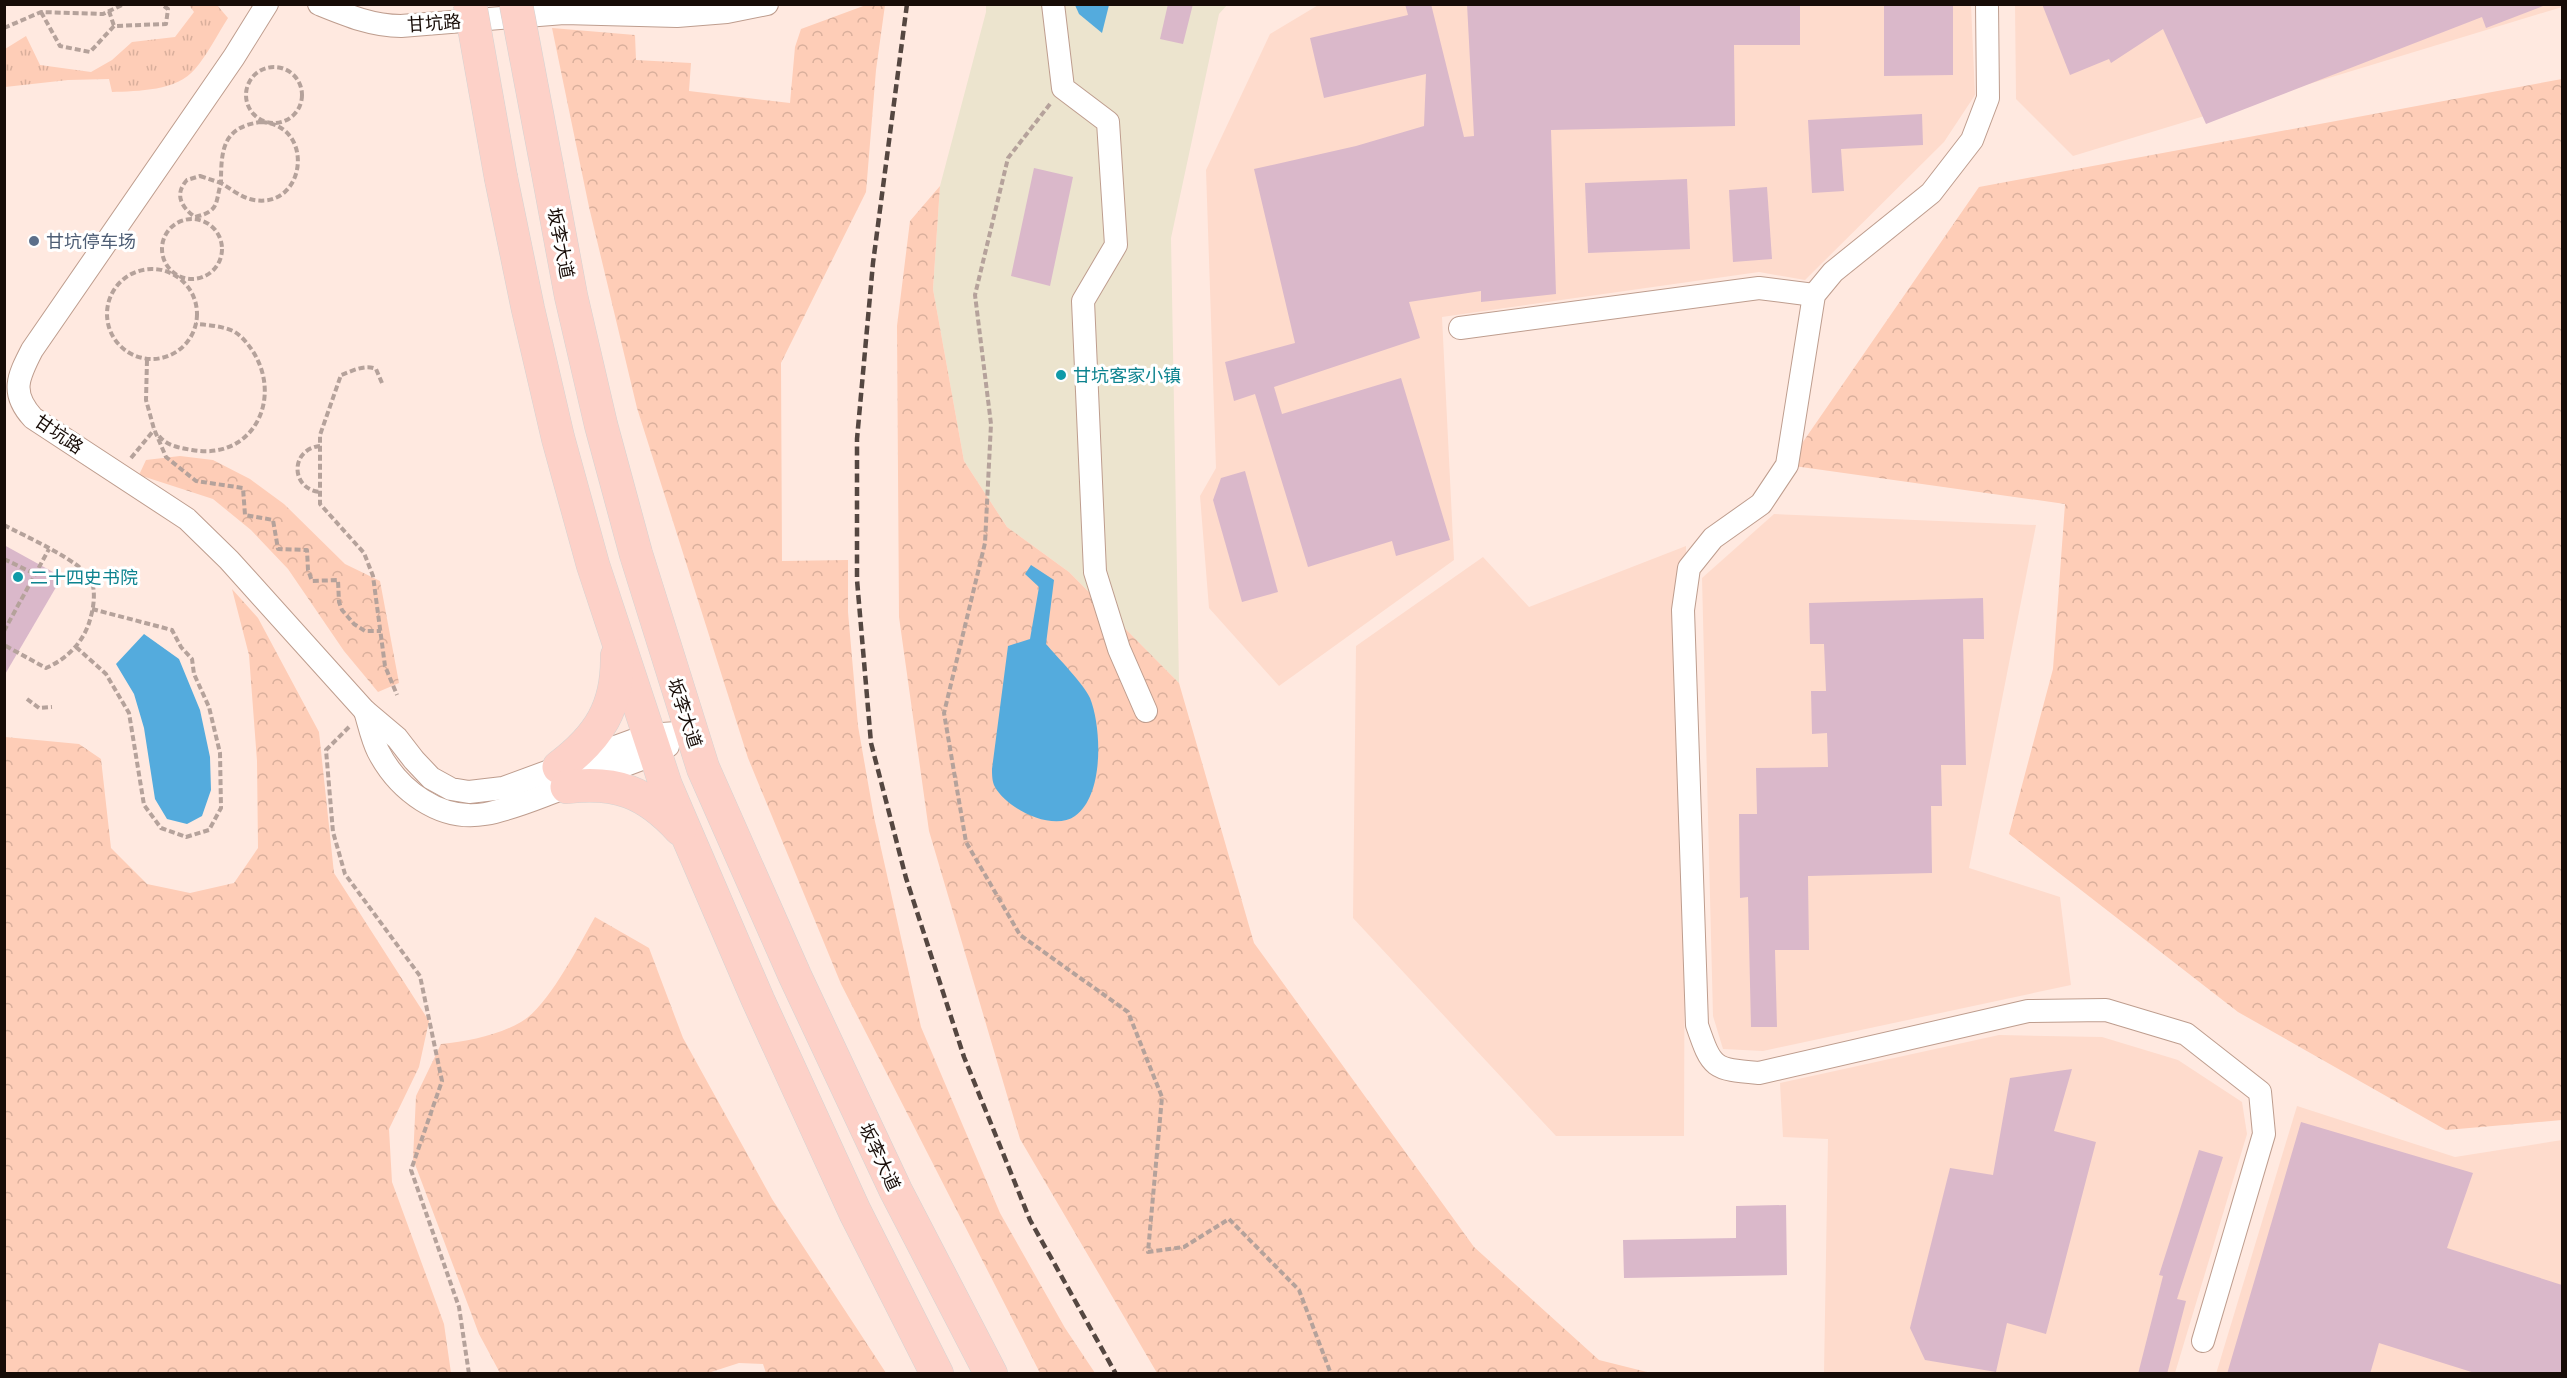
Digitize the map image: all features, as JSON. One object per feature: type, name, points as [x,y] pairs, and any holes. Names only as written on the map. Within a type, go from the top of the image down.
[{"type":"main road","points":[[470,4],[501,178],[558,438],[617,639],[651,745],[758,1000],[855,1212],[937,1374]]},
{"type":"main road","name":"坂李大道","points":[[516,4],[571,296],[602,425],[636,554],[703,768],[795,976],[896,1191],[991,1374]]},
{"type":"main road","points":[[617,639],[614,695],[605,718],[563,777],[626,790],[646,799],[665,812],[688,837]]},
{"type":"street","name":"甘坑路","points":[[267,4],[234,57],[32,350],[18,383],[18,397],[23,407],[33,418],[188,519],[229,560],[365,711],[397,738],[431,778],[451,789],[469,792],[495,790],[563,777],[691,732]]},
{"type":"street","name":"甘坑路","points":[[319,4],[383,26],[564,13],[677,16],[727,12],[767,4]]},
{"type":"street","points":[[1053,4],[1063,88],[1108,122],[1116,245],[1083,301],[1095,572],[1119,649],[1146,711]]},
{"type":"street","points":[[1987,4],[1988,98],[1972,140],[1931,193],[1833,272],[1814,295],[1787,465],[1761,504],[1713,538],[1689,568],[1683,610],[1697,1025],[1707,1056],[1725,1070],[1759,1073],[2028,1011],[2106,1010],[2186,1034],[2260,1092],[2264,1134],[2202,1341]]},
{"type":"street","points":[[1460,328],[1759,288],[1814,295]]},
{"type":"path","points":[[4,28],[41,12],[103,14],[124,4]]},
{"type":"path","points":[[41,12],[60,46],[90,52],[114,27],[166,24],[168,9],[161,4]]},
{"type":"path","points":[[109,11],[114,27]]},
{"type":"path","points":[[271,123],[255,115],[246,98],[247,89],[256,73],[273,67],[291,72],[297,79],[302,96],[295,113],[280,122],[271,123],[248,124],[236,130],[221,153],[221,183],[217,204],[208,213],[195,217],[176,223],[163,240],[164,260],[169,269],[177,275],[188,285],[195,299],[198,313],[189,342],[178,352],[165,359],[147,360],[136,357],[123,349],[113,338],[108,323],[107,308],[112,293],[121,281],[134,273],[148,269],[163,270],[177,275],[186,279],[206,276],[219,263],[222,244],[219,234],[213,226],[195,217],[181,203],[180,190],[188,180],[200,176],[221,183],[243,197],[255,201],[268,200],[280,195],[289,188],[297,171],[298,152],[285,131],[271,123]]},
{"type":"path","points":[[1063,88],[1008,158],[975,295],[991,424],[985,543],[944,713],[966,842],[1020,935],[1128,1012],[1162,1097],[1148,1252],[1184,1247],[1229,1219],[1299,1290],[1331,1374]]},
{"type":"path","points":[[154,429],[162,440],[174,446],[197,451],[218,451],[234,446],[250,432],[262,413],[265,388],[260,362],[246,341],[232,331],[196,324]]},
{"type":"path","points":[[147,360],[146,400],[154,429],[166,457],[196,481],[243,489],[245,514],[273,520],[278,549],[307,550],[308,570],[312,581],[338,580],[339,602],[342,610],[354,624],[365,631],[381,631]]},
{"type":"path","points":[[382,383],[376,369],[372,367],[366,366],[341,375],[320,435],[320,504],[364,553],[373,576],[385,666],[397,695]]},
{"type":"path","points":[[119,474],[154,429]]},
{"type":"path","points":[[320,446],[310,447],[305,451],[298,467],[301,482],[312,491],[320,492]]},
{"type":"path","points":[[4,525],[70,560],[92,581],[94,601],[88,625],[76,646],[61,662],[46,668],[4,645]]},
{"type":"path","points":[[4,632],[49,549]]},
{"type":"path","points":[[4,559],[35,574]]},
{"type":"path","points":[[76,646],[106,674],[129,713],[144,805],[161,828],[186,837],[209,830],[221,808],[220,753],[209,707],[194,674],[192,659],[172,630],[92,609]]},
{"type":"path","points":[[27,699],[39,708],[52,707]]},
{"type":"path","points":[[365,711],[326,750],[333,832],[345,874],[420,976],[442,1081],[411,1170],[459,1307],[469,1374]]},
{"type":"shaded area","points":[[1320,4],[1971,5],[1975,95],[1944,142],[1805,280],[1759,272],[1442,317],[1454,560],[1279,686],[1209,608],[1200,496],[1216,468],[1206,170],[1270,34]]},
{"type":"shaded area","points":[[2562,4],[2562,7],[2073,156],[2016,99],[2015,5]]},
{"type":"shaded area","name":"甘坑客家小镇","points":[[986,5],[1227,5],[1219,14],[1171,238],[1179,683],[1069,572],[1007,527],[964,461],[933,289],[940,186]]},
{"type":"shaded area","points":[[1774,514],[2036,525],[1969,868],[2060,897],[2071,985],[1763,1051],[1723,1049],[1713,1016],[1702,578]]},
{"type":"shaded area","points":[[1686,546],[1684,1136],[1556,1136],[1353,918],[1356,646],[1483,557],[1529,607]]},
{"type":"shaded area","points":[[1999,1035],[2102,1037],[2178,1060],[2242,1102],[2247,1134],[2175,1373],[1824,1373],[1828,1139],[1783,1137],[1780,1083]]},
{"type":"shaded area","points":[[2297,1106],[2455,1157],[2562,1140],[2562,1373],[2216,1374]]},
{"type":"green space","points":[[189,5],[217,5],[228,18],[200,63],[178,82],[156,88],[112,92],[109,79],[68,80],[5,87],[5,49],[26,36],[40,65],[91,72],[112,60],[132,42],[175,37],[194,12]]},
{"type":"green space","points":[[866,5],[885,5],[876,70],[866,192],[781,363],[782,561],[848,560],[848,612],[858,726],[874,817],[921,1027],[1000,1213],[1065,1328],[1095,1373],[1040,1373],[841,984],[748,758],[637,408],[589,207],[552,28],[635,35],[636,60],[691,63],[689,91],[790,103],[795,47],[801,29]]},
{"type":"green space","points":[[2562,79],[2562,1120],[2446,1130],[2238,1012],[2009,834],[2053,669],[2065,504],[1787,465],[1979,187]]},
{"type":"green space","points":[[940,186],[933,289],[964,461],[1007,527],[1069,572],[1179,683],[1254,943],[1474,1247],[1599,1360],[1651,1373],[1157,1373],[1020,1139],[929,831],[899,617],[897,326],[910,221]]},
{"type":"green space","points":[[180,456],[213,460],[250,479],[284,504],[345,564],[380,581],[399,683],[378,692],[344,651],[288,569],[251,530],[213,499],[139,475],[146,460]]},
{"type":"green space","points":[[232,589],[258,618],[319,732],[334,873],[429,1021],[419,1067],[389,1129],[392,1182],[444,1324],[451,1373],[5,1373],[5,737],[79,744],[101,759],[111,848],[147,884],[190,893],[234,883],[258,848],[257,761],[249,655]]},
{"type":"green space","points":[[595,917],[649,948],[683,1038],[772,1199],[886,1373],[766,1373],[763,1364],[739,1363],[705,1374],[500,1373],[479,1334],[413,1159],[416,1096],[441,1044],[472,1039],[512,1027],[542,1003],[562,974]]},
{"type":"water","points":[[1075,5],[1109,5],[1102,33],[1079,14]]},
{"type":"water","points":[[1031,565],[1054,580],[1046,644],[1087,692],[1097,726],[1096,778],[1084,806],[1075,816],[1066,820],[1043,820],[1020,810],[1001,795],[992,778],[1008,646],[1030,639],[1039,587],[1025,574]]},
{"type":"water","points":[[144,634],[179,659],[200,710],[210,757],[211,790],[202,816],[187,824],[167,819],[155,799],[144,728],[134,694],[116,664]]},
{"type":"building","points":[[1168,4],[1193,4],[1183,44],[1160,39]]},
{"type":"building","points":[[1405,4],[1431,4],[1464,137],[1474,136],[1467,4],[1800,4],[1800,45],[1734,45],[1735,126],[1551,130],[1556,294],[1481,302],[1481,291],[1409,302],[1420,338],[1274,387],[1282,414],[1401,378],[1450,540],[1396,556],[1392,541],[1308,567],[1255,394],[1234,401],[1225,362],[1295,343],[1254,169],[1356,146],[1424,126],[1426,74],[1324,98],[1310,38],[1408,15]]},
{"type":"building","points":[[1884,4],[1953,4],[1953,75],[1884,76]]},
{"type":"building","points":[[2042,4],[2543,4],[2543,6],[2486,28],[2482,17],[2206,124],[2163,29],[2111,63],[2109,59],[2070,75]]},
{"type":"building","points":[[1922,114],[1923,145],[1841,149],[1844,191],[1812,193],[1808,120]]},
{"type":"building","points":[[1034,168],[1073,177],[1050,286],[1011,276]]},
{"type":"building","points":[[1687,179],[1690,249],[1588,253],[1585,183]]},
{"type":"building","points":[[1767,187],[1772,259],[1733,262],[1729,190]]},
{"type":"building","points":[[1245,471],[1278,592],[1242,602],[1213,500],[1221,478]]},
{"type":"building","points":[[4,545],[62,577],[4,676]]},
{"type":"building","points":[[1983,598],[1984,639],[1963,639],[1966,765],[1941,765],[1942,806],[1931,806],[1932,873],[1808,876],[1809,950],[1775,950],[1777,1027],[1751,1027],[1748,897],[1740,898],[1739,814],[1757,814],[1756,768],[1828,767],[1827,733],[1812,734],[1811,691],[1826,691],[1824,644],[1810,644],[1809,603]]},
{"type":"building","points":[[2072,1069],[2054,1131],[2096,1142],[2046,1334],[2007,1323],[1996,1372],[1925,1360],[1910,1328],[1950,1168],[1993,1175],[2010,1078]]},
{"type":"building","points":[[2301,1122],[2473,1173],[2447,1248],[2562,1285],[2562,1374],[2478,1374],[2379,1343],[2370,1374],[2227,1374]]},
{"type":"building","points":[[2199,1150],[2223,1157],[2177,1299],[2186,1301],[2167,1374],[2138,1374],[2163,1276],[2159,1275]]},
{"type":"building","points":[[1786,1205],[1787,1275],[1624,1278],[1623,1240],[1736,1238],[1736,1206]]},
{"type":"railway","points":[[907,4],[873,263],[857,439],[857,580],[871,743],[906,878],[964,1057],[1030,1220],[1116,1374]]},
{"type":"place","name":"甘坑停车场","points":[[34,241]]},
{"type":"place","name":"甘坑客家小镇","points":[[1061,375]]},
{"type":"place","name":"二十四史书院","points":[[18,577]]}]
